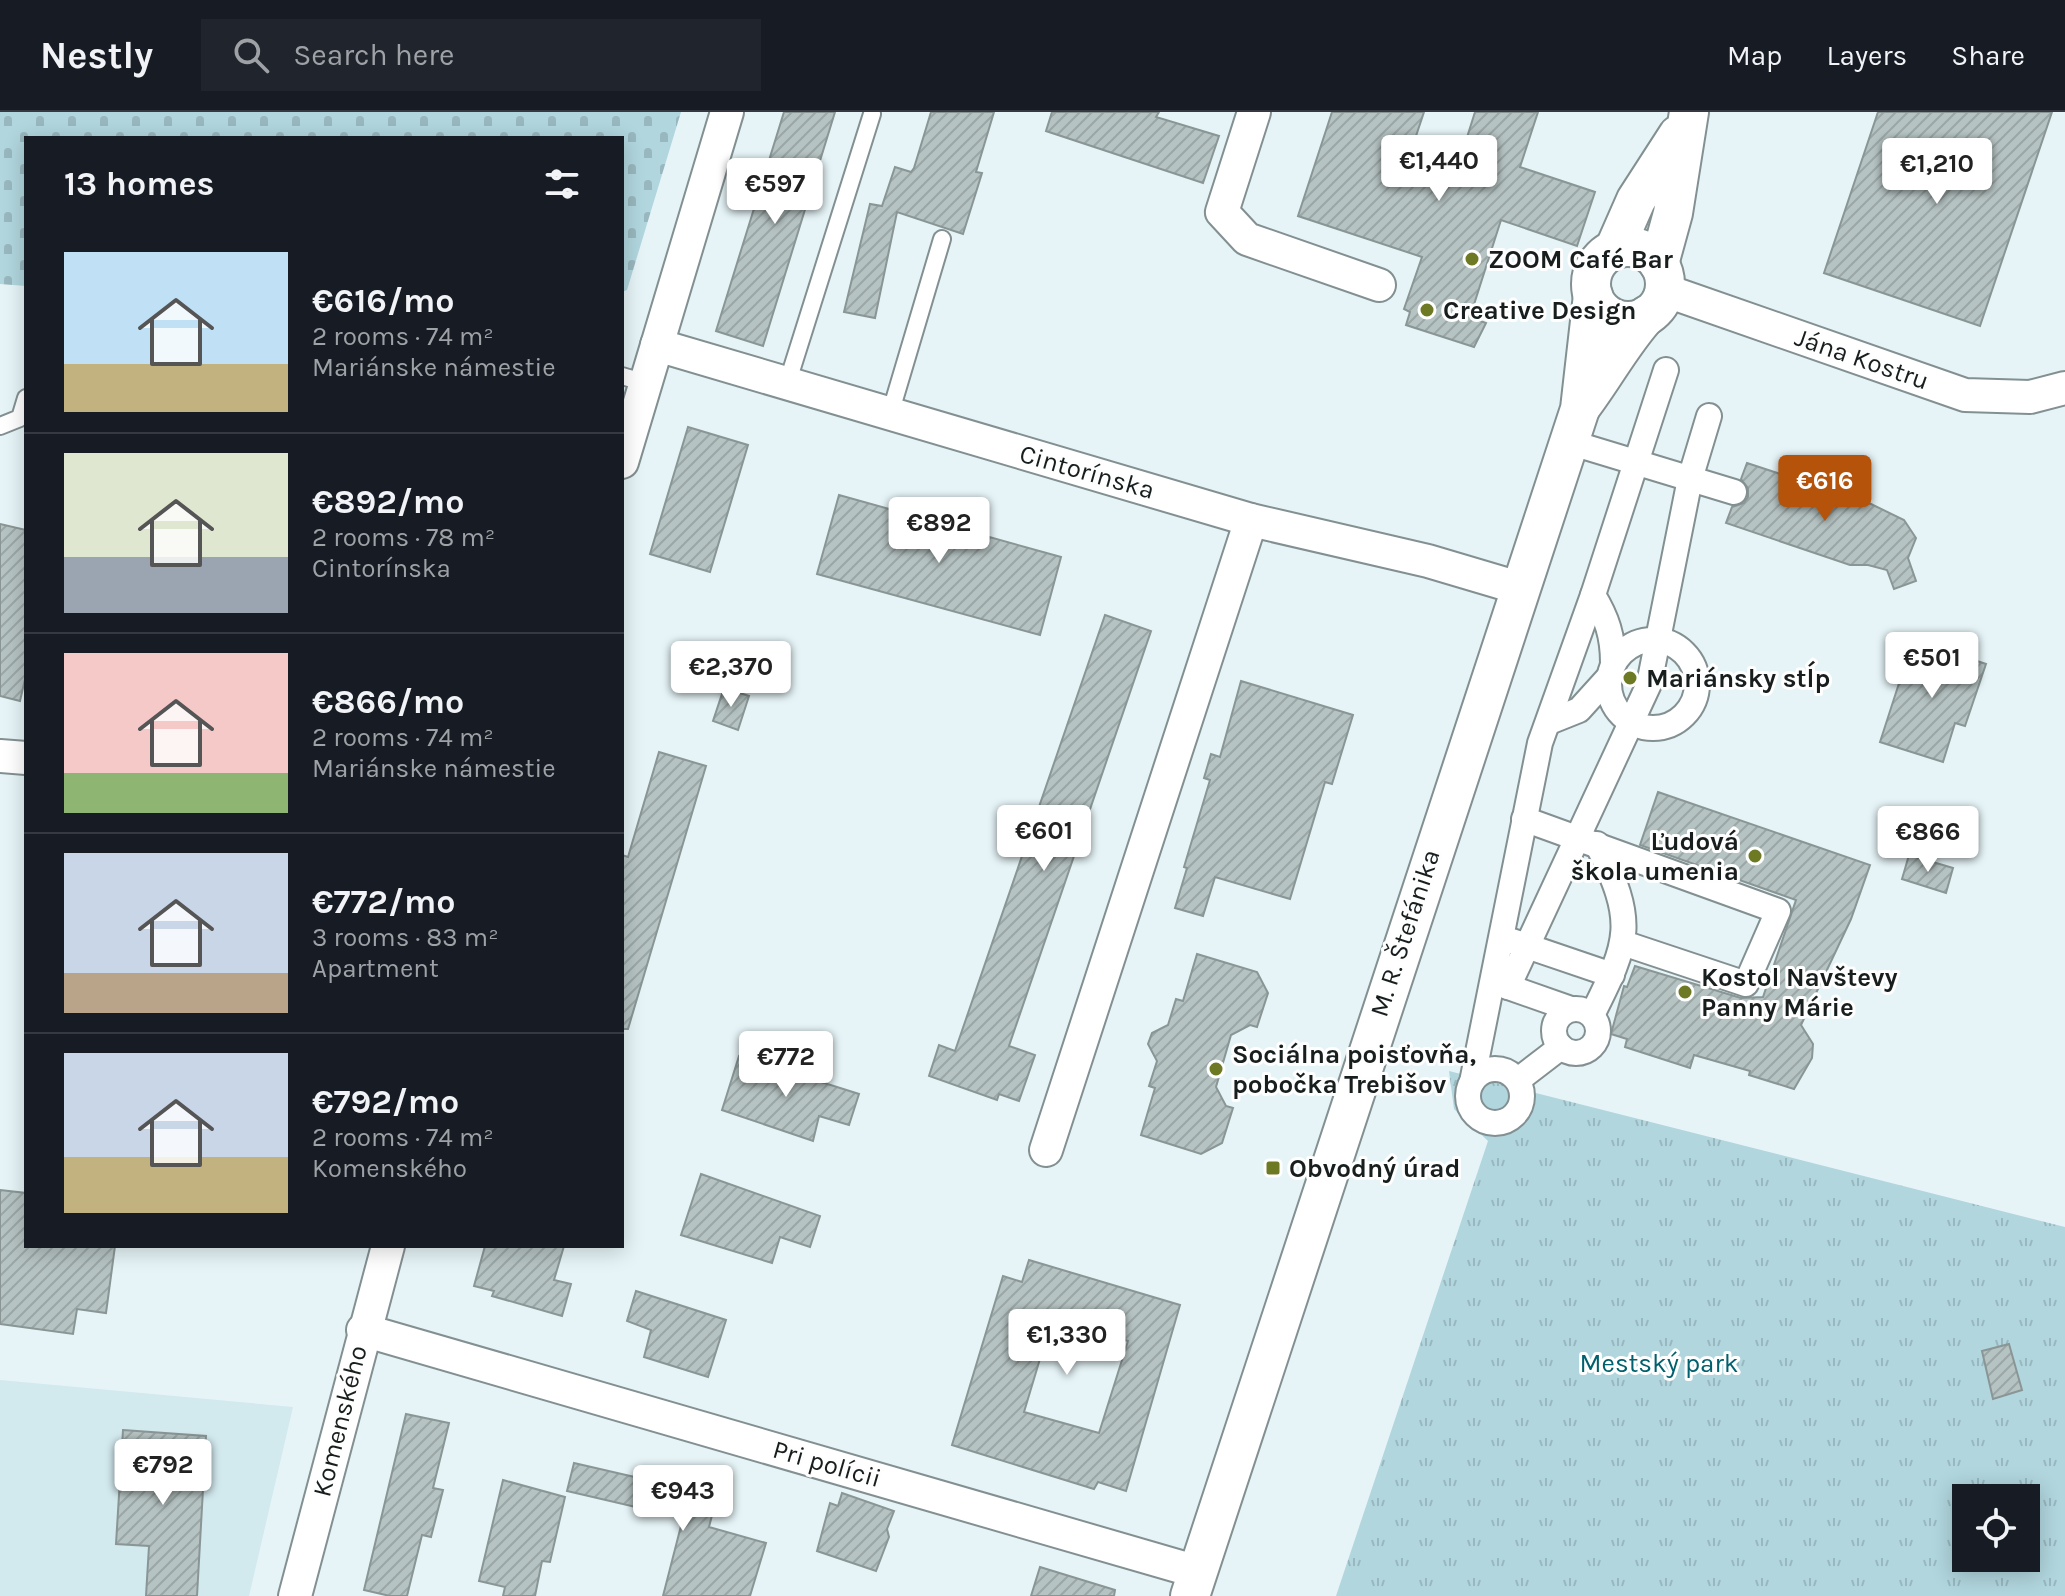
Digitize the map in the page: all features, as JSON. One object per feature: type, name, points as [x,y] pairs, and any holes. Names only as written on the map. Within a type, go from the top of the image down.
[{"type":"street","points":[[624,448],[634,379],[657,345],[727,112]]},
{"type":"street","points":[[1254,112],[1222,212],[1247,239],[1379,285]]},
{"type":"street","name":"M. R. Štefánika","points":[[1614,250],[1636,200],[1687,117]]},
{"type":"street","name":"M. R. Štefánika","points":[[1574,425],[1657,290],[1673,213],[1687,117]]},
{"type":"street","points":[[1639,249],[1657,290],[1629,321],[1610,317],[1593,295],[1594,268],[1614,250],[1639,249]]},
{"type":"street","name":"Jána Kostru","points":[[1657,290],[1965,395],[2030,397],[2065,388]]},
{"type":"street","name":"M. R. Štefánika","points":[[1194,1584],[1574,425],[1593,295]]},
{"type":"street","name":"Cintorínska","points":[[657,345],[1251,520],[1428,561],[1519,588]]},
{"type":"street","points":[[1472,1082],[1500,984],[1502,937],[1540,743],[1593,595],[1666,370]]},
{"type":"street","points":[[1500,984],[1527,946],[1587,841],[1649,684],[1690,479],[1709,416]]},
{"type":"street","points":[[1574,425],[1636,461],[1734,492]]},
{"type":"street","points":[[1046,1150],[1251,520]]},
{"type":"street","points":[[1549,722],[1579,710],[1611,671],[1635,642],[1657,640],[1679,647],[1695,669],[1696,696],[1690,709],[1668,726],[1654,728],[1633,723],[1615,708],[1611,671],[1613,641],[1607,618],[1593,595]]},
{"type":"street","points":[[0,756],[24,758]]},
{"type":"street","points":[[1524,819],[1778,911],[1746,984],[1623,943]]},
{"type":"street","points":[[1587,841],[1619,897],[1624,921],[1623,943],[1599,998],[1598,1036],[1589,1049],[1575,1053],[1561,1047],[1554,1035],[1556,1021],[1599,998]]},
{"type":"street","points":[[1502,937],[1527,946],[1599,998]]},
{"type":"street","points":[[1500,984],[1599,998]]},
{"type":"street","points":[[1518,1080],[1561,1047]]},
{"type":"street","points":[[1495,1068],[1512,1074],[1518,1080],[1523,1097],[1517,1113],[1494,1124],[1477,1117],[1471,1109],[1468,1090],[1472,1082],[1478,1074],[1495,1068]]},
{"type":"street","name":"Komenského","points":[[295,1596],[363,1330],[387,1248]]},
{"type":"street","name":"Pri polícii","points":[[363,1330],[1194,1584]]},
{"type":"lane","points":[[787,384],[872,114]]},
{"type":"lane","points":[[890,414],[942,239]]},
{"type":"lane","points":[[0,426],[20,418],[24,405]]},
{"type":"shaded area","points":[[0,1380],[293,1407],[249,1596],[0,1596]]},
{"type":"green space","points":[[0,112],[681,112],[627,290],[624,291],[624,136],[24,136],[24,286],[0,284]]},
{"type":"green space","name":"Mestský park","points":[[1449,1071],[2065,1227],[2065,1596],[1336,1596],[1488,1141],[1454,1109]]},
{"type":"building","points":[[784,112],[835,112],[763,346],[716,331]]},
{"type":"building","points":[[931,112],[994,112],[976,172],[982,173],[963,234],[897,212],[875,318],[844,312],[870,204],[882,206],[895,167],[911,172],[914,168]]},
{"type":"building","points":[[1052,112],[1159,112],[1156,117],[1219,136],[1203,183],[1046,131]]},
{"type":"building","points":[[1332,112],[1424,112],[1416,136],[1463,150],[1475,112],[1538,112],[1520,167],[1595,192],[1577,246],[1501,220],[1470,317],[1486,323],[1474,347],[1406,325],[1410,312],[1404,309],[1422,257],[1298,216]]},
{"type":"building","points":[[1878,112],[2052,112],[1980,326],[1824,273]]},
{"type":"building","points":[[688,427],[748,445],[710,572],[650,554]]},
{"type":"building","points":[[1747,463],[1871,504],[1904,520],[1916,538],[1908,558],[1916,581],[1894,589],[1887,570],[1868,565],[1850,565],[1726,523],[1732,507],[1744,503],[1748,497],[1748,488],[1741,479]]},
{"type":"building","points":[[839,495],[1061,557],[1040,635],[817,574]]},
{"type":"building","points":[[0,524],[24,530],[24,684],[20,701],[0,696]]},
{"type":"building","points":[[1105,615],[1151,631],[1009,1046],[1035,1055],[1019,1101],[999,1094],[997,1100],[929,1076],[939,1045],[955,1051]]},
{"type":"building","points":[[1913,640],[1986,664],[1965,726],[1955,723],[1943,762],[1880,742]]},
{"type":"building","points":[[1241,681],[1353,715],[1332,784],[1325,782],[1290,899],[1215,877],[1203,916],[1175,908],[1210,780],[1204,778],[1211,754],[1220,757]]},
{"type":"building","points":[[724,688],[749,696],[738,730],[713,721]]},
{"type":"building","points":[[659,752],[706,766],[628,1029],[624,1029],[624,856],[628,857]]},
{"type":"building","points":[[1658,792],[1870,865],[1851,919],[1801,1025],[1813,1044],[1812,1058],[1794,1089],[1749,1075],[1750,1071],[1694,1055],[1690,1068],[1625,1047],[1627,1039],[1611,1034],[1624,986],[1627,987],[1635,966],[1741,998],[1763,997],[1796,900],[1640,845]]},
{"type":"building","points":[[1909,855],[1953,868],[1946,893],[1902,879]]},
{"type":"building","points":[[1197,954],[1257,972],[1268,993],[1257,1027],[1250,1025],[1231,1035],[1216,1087],[1226,1106],[1233,1108],[1222,1143],[1201,1154],[1141,1135],[1155,1088],[1149,1086],[1157,1061],[1148,1044],[1152,1033],[1168,1025],[1176,999],[1183,1001]]},
{"type":"building","points":[[739,1056],[859,1094],[849,1125],[819,1116],[813,1141],[722,1110]]},
{"type":"building","points":[[701,1174],[820,1216],[810,1247],[780,1237],[772,1263],[681,1235]]},
{"type":"building","points":[[0,1190],[24,1193],[24,1248],[115,1248],[106,1313],[77,1309],[73,1334],[0,1324]]},
{"type":"building","points":[[484,1248],[563,1248],[554,1280],[571,1284],[562,1316],[492,1296],[494,1291],[474,1286]]},
{"type":"building","points":[[1029,1260],[1180,1305],[1126,1491],[1098,1482],[1094,1489],[952,1445],[1003,1276],[1022,1282]],"holes":[[[1052,1319],[1128,1341],[1099,1433],[1024,1412]]]},
{"type":"building","points":[[636,1291],[726,1320],[708,1377],[644,1357],[651,1330],[627,1321]]},
{"type":"building","points":[[2009,1344],[2022,1390],[1993,1399],[1982,1351]]},
{"type":"building","points":[[406,1414],[449,1423],[433,1488],[443,1490],[431,1537],[422,1535],[407,1596],[390,1596],[364,1590]]},
{"type":"building","points":[[123,1430],[206,1436],[197,1596],[146,1596],[149,1546],[116,1544]]},
{"type":"building","points":[[574,1463],[717,1496],[709,1527],[766,1543],[750,1596],[663,1596],[683,1518],[567,1491]]},
{"type":"building","points":[[503,1480],[565,1497],[550,1562],[542,1561],[535,1596],[503,1596],[505,1587],[479,1581]]},
{"type":"building","points":[[842,1493],[894,1511],[887,1529],[889,1537],[876,1571],[817,1551],[830,1503],[838,1506]]},
{"type":"building","points":[[1040,1567],[1115,1590],[1114,1596],[1031,1596]]},
{"type":"place","name":"ZOOM Café Bar","points":[[1472,259]]},
{"type":"place","name":"Creative Design","points":[[1427,310]]},
{"type":"place","name":"Mariánsky stĺp","points":[[1630,678]]},
{"type":"place","name":"Ľudová škola umenia","points":[[1755,856]]},
{"type":"place","name":"Kostol Navštevy Panny Márie","points":[[1685,992]]},
{"type":"place","name":"Sociálna poisťovňa, pobočka Trebišov","points":[[1216,1069]]},
{"type":"place","name":"Obvodný úrad","points":[[1273,1168]]}]
